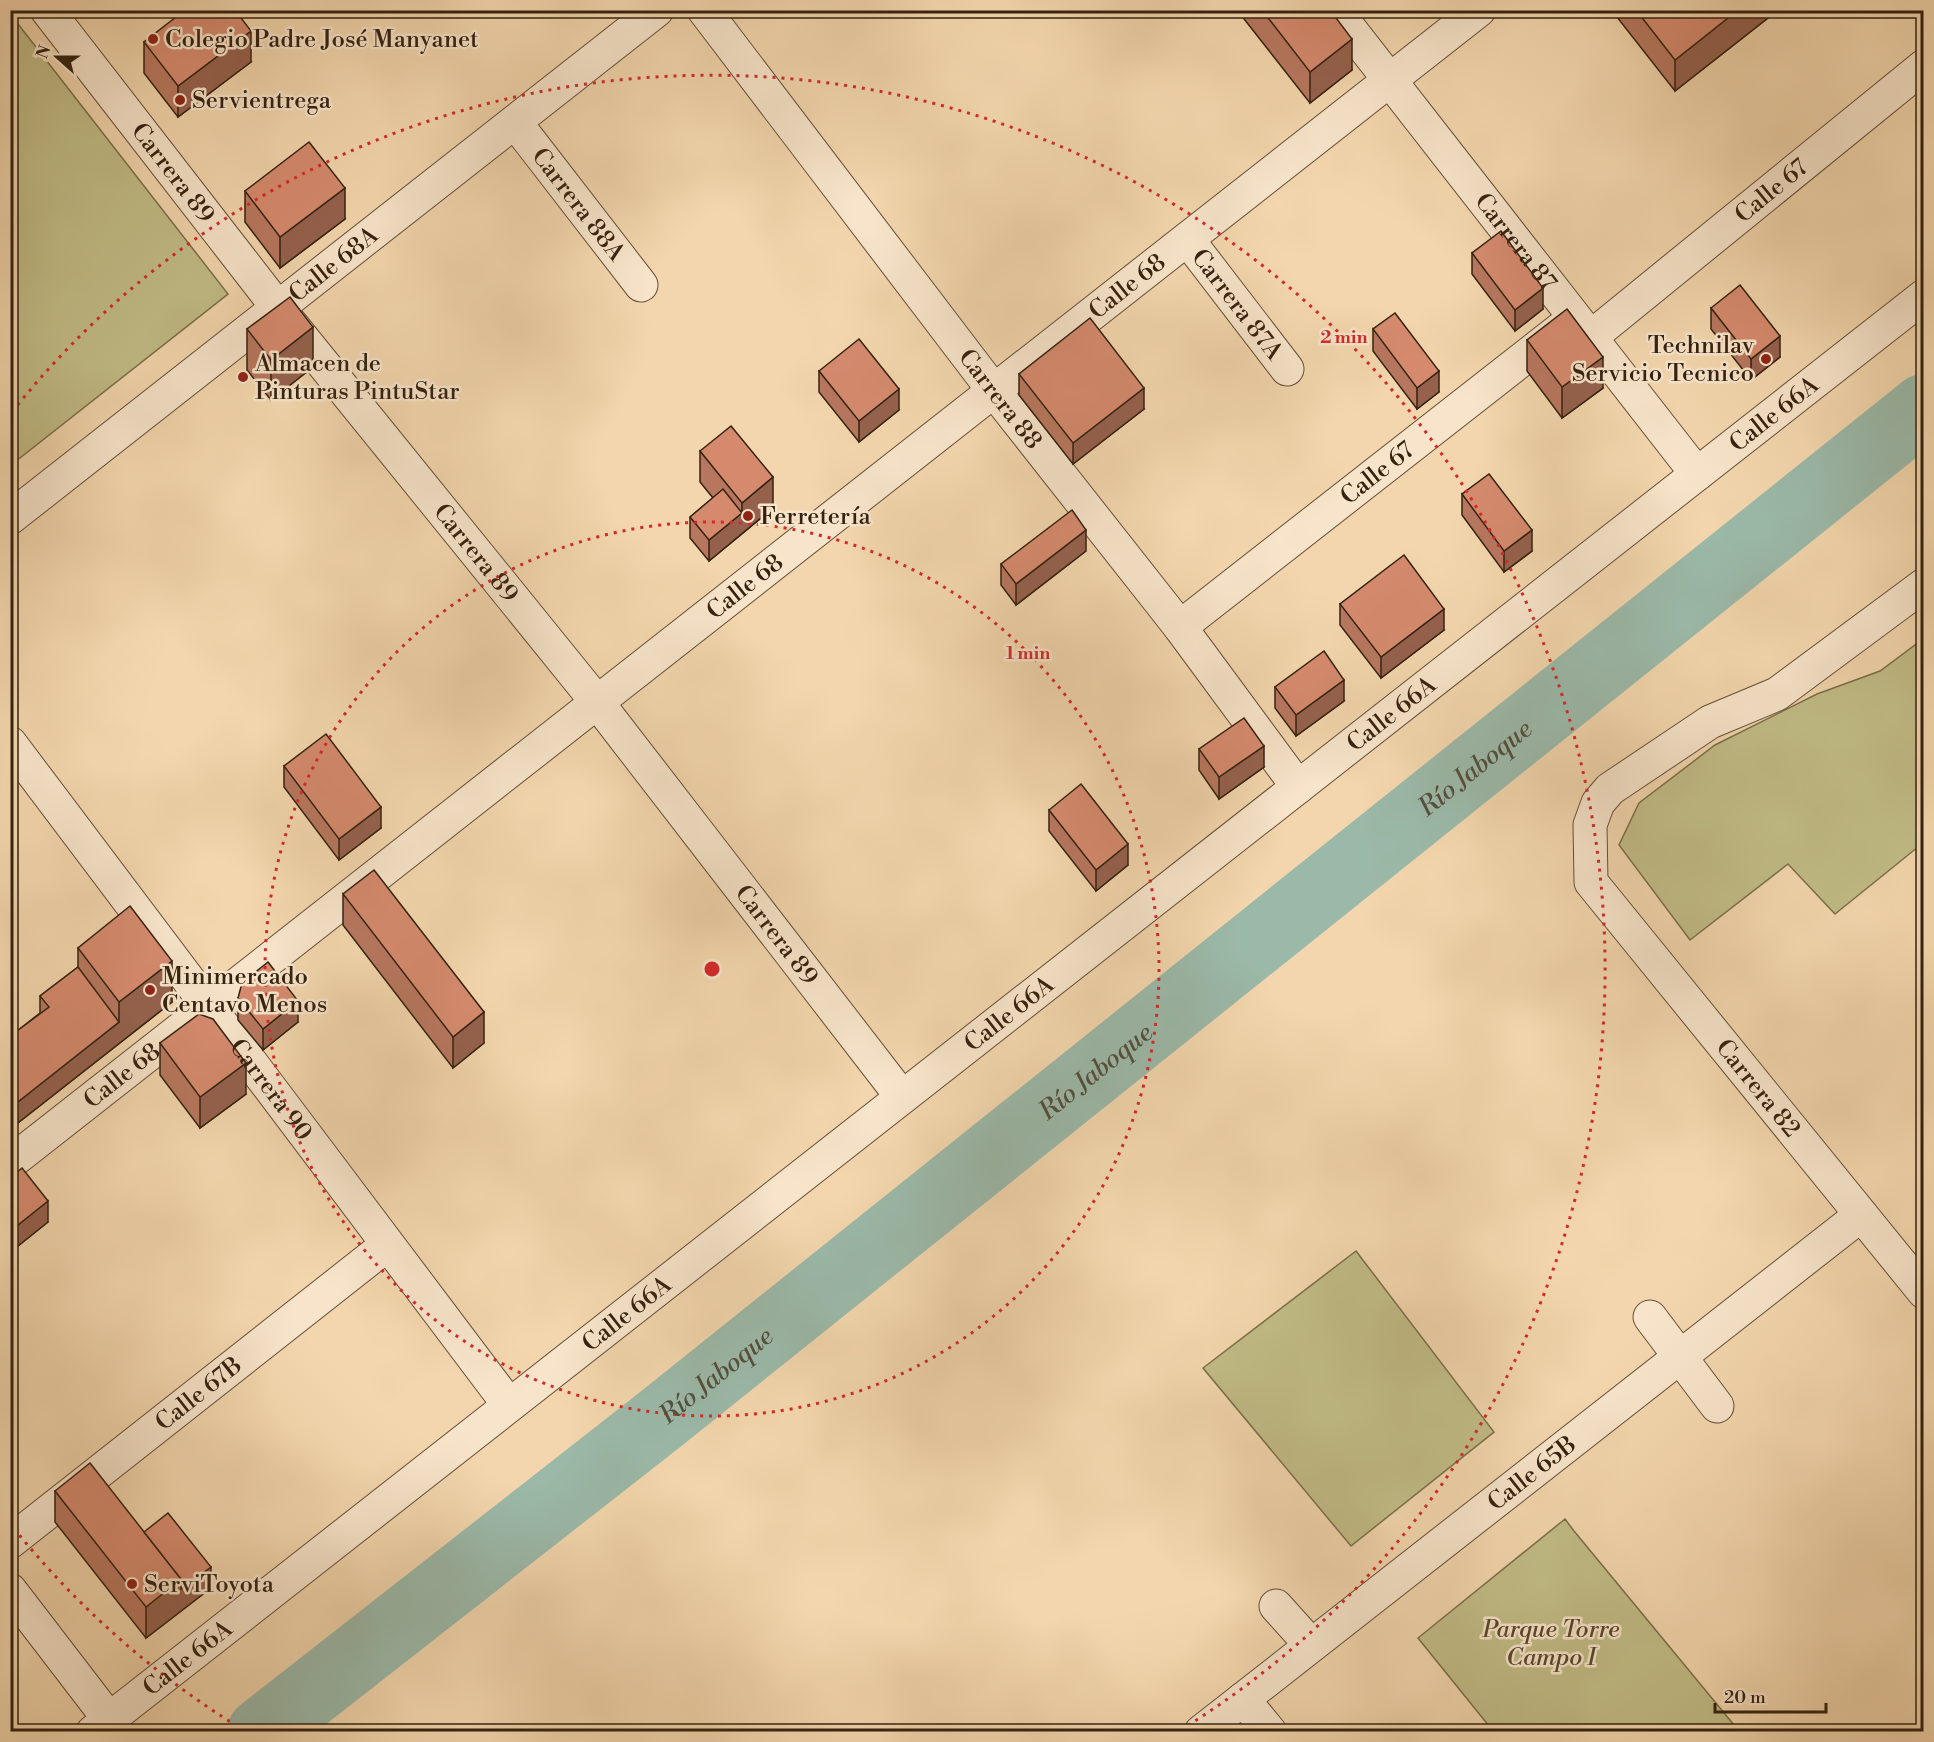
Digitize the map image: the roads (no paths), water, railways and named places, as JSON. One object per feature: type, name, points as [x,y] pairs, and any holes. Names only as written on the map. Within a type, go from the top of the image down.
[{"type":"street","name":"Carrera 89","points":[[47,10],[278,308],[597,702],[902,1097]]},
{"type":"street","name":"Calle 68A","points":[[10,518],[657,10]]},
{"type":"street","name":"Carrera 88","points":[[704,10],[994,391],[1180,627],[1298,786]]},
{"type":"street","name":"Carrera 87","points":[[1335,10],[1698,474]]},
{"type":"street","name":"Calle 68","points":[[10,1163],[1479,10]]},
{"type":"street","name":"Calle 67","points":[[1180,627],[1583,327],[1923,66]]},
{"type":"street","name":"Carrera 88A","points":[[515,122],[641,285]]},
{"type":"street","name":"Carrera 87A","points":[[1188,240],[1287,369]]},
{"type":"street","name":"Calle 66A","points":[[101,1725],[1923,296]]},
{"type":"street","name":"Carrera 82","points":[[1923,585],[1777,694],[1710,722],[1610,789],[1598,802],[1590,825],[1591,882],[1923,1292]]},
{"type":"street","name":"Carrera 90","points":[[10,743],[509,1406]]},
{"type":"street","name":"Calle 65B","points":[[1201,1731],[1861,1215]]},
{"type":"street","name":"Calle 67B","points":[[10,1542],[387,1245]]},
{"type":"street","points":[[1650,1317],[1717,1406]]},
{"type":"street","points":[[10,1590],[101,1725]]},
{"type":"street","points":[[1276,1606],[1311,1645]]},
{"type":"street","points":[[1243,1699],[1270,1731]]},
{"type":"waterway","name":"Río Jaboque","points":[[261,1732],[657,1422],[1924,408]]},
{"type":"place","name":"Colegio Padre José Manyanet","points":[[153,39]]},
{"type":"place","name":"Servientrega","points":[[180,100]]},
{"type":"place","name":"Technilav Servicio Tecnico","points":[[1766,359]]},
{"type":"place","name":"Almacen de Pinturas PintuStar","points":[[243,377]]},
{"type":"place","name":"Ferretería","points":[[748,516]]},
{"type":"place","name":"Minimercado Centavo Menos","points":[[150,990]]},
{"type":"place","name":"ServiToyota","points":[[132,1584]]},
{"type":"park label","name":"Parque Torre Campo I","points":[[1551,1643]]}]
